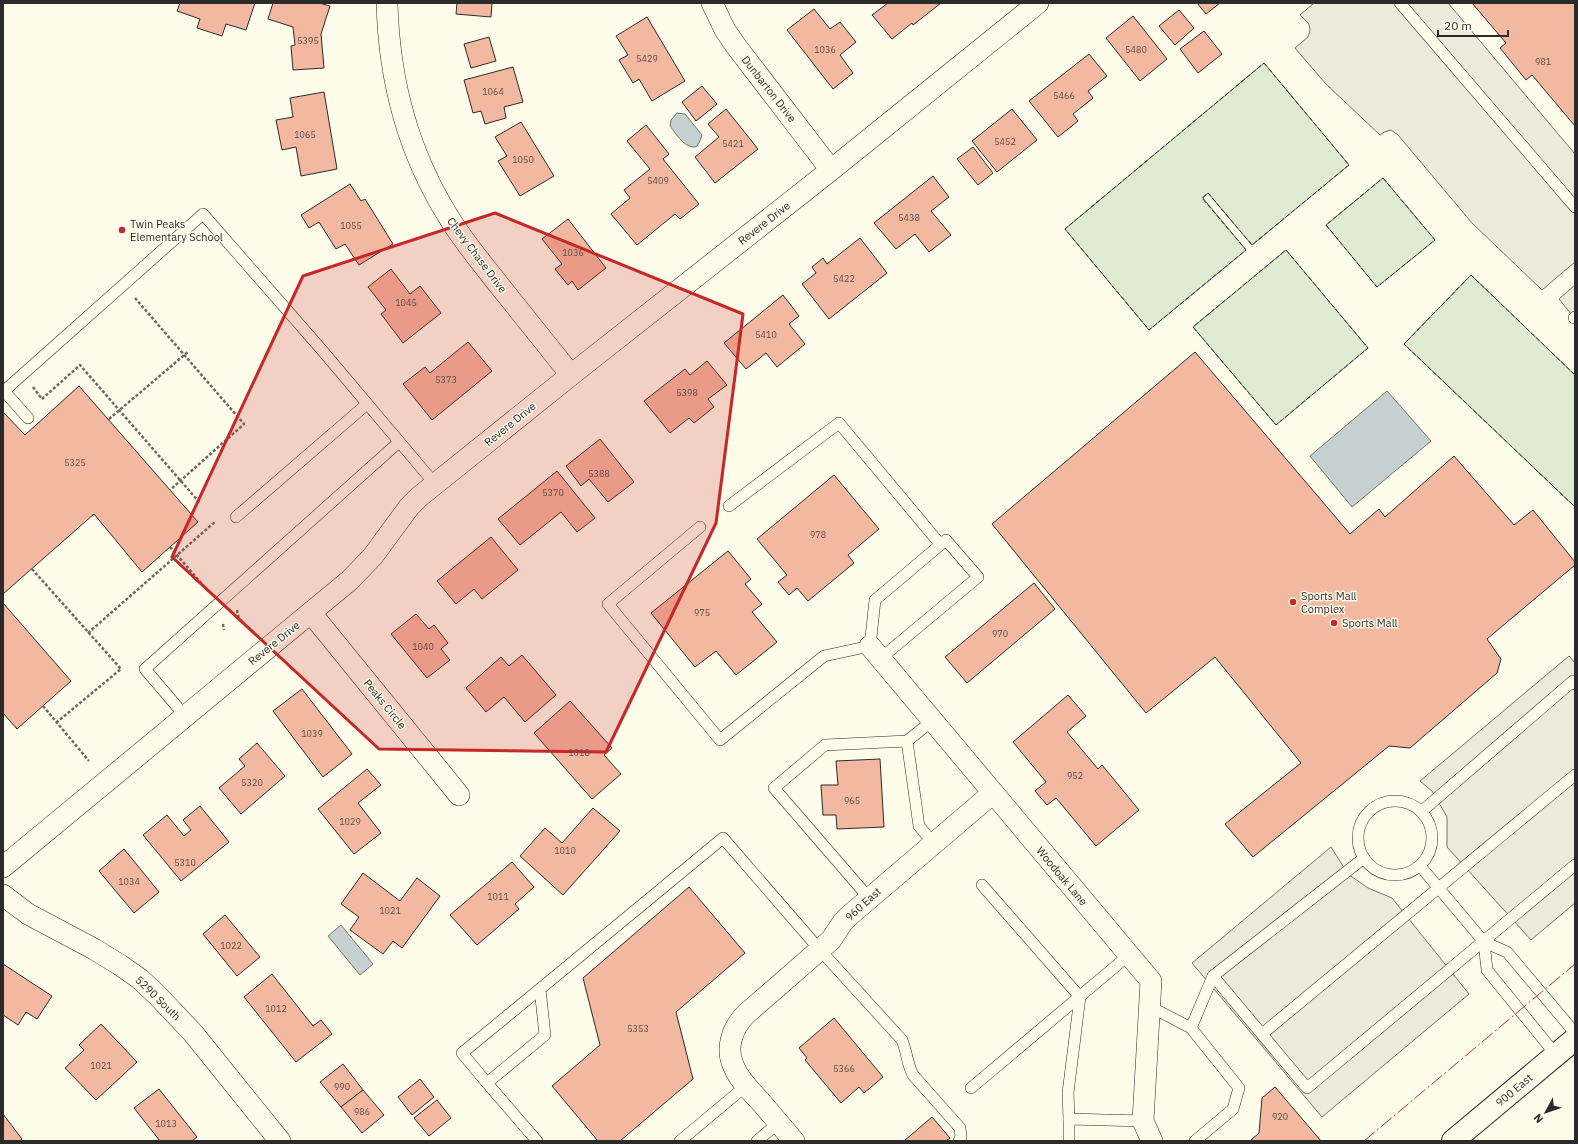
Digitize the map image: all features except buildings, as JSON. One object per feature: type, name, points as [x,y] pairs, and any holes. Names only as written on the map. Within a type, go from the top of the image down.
[{"type":"main road","name":"900 East","points":[[1465,1137],[1575,1038]]},
{"type":"street","name":"Chevy Chase Drive","points":[[387,3],[391,60],[398,93],[411,138],[432,188],[448,217],[467,244],[571,375]]},
{"type":"street","name":"Dunbarton Drive","points":[[712,3],[724,30],[831,170]]},
{"type":"street","name":"Revere Drive","points":[[3,867],[311,613],[361,569],[383,544],[409,507],[435,484],[831,170],[1038,3]]},
{"type":"street","name":"Peaks Circle","points":[[311,613],[459,795]]},
{"type":"street","name":"Woodoak Lane","points":[[875,652],[1151,981],[1143,1121],[1152,1141]]},
{"type":"street","name":"960 East","points":[[747,1086],[734,1067],[730,1051],[730,1043],[736,1026],[740,1020],[831,940],[843,922],[869,898],[993,793]]},
{"type":"street","name":"5290 South","points":[[3,895],[28,914],[94,949],[140,979],[193,1033],[280,1141]]},
{"type":"street","points":[[747,1086],[794,1141]]},
{"type":"lane","points":[[1400,3],[1575,207]]},
{"type":"lane","points":[[28,418],[4,391],[203,214],[435,484]]},
{"type":"lane","points":[[236,517],[367,404]]},
{"type":"lane","points":[[729,506],[839,423],[940,544]]},
{"type":"lane","points":[[185,716],[145,669],[399,442]]},
{"type":"lane","points":[[700,527],[608,604],[720,740],[824,656],[875,652],[978,577],[946,540],[875,600],[875,652]]},
{"type":"lane","points":[[1422,811],[1573,682],[1575,684]]},
{"type":"lane","points":[[869,898],[774,788],[825,744],[907,741],[932,721]]},
{"type":"lane","points":[[907,741],[919,826],[934,844]]},
{"type":"lane","points":[[1262,1034],[1575,775]]},
{"type":"lane","points":[[1389,802],[1402,802],[1414,806],[1422,811],[1430,825],[1432,838],[1431,850],[1420,866],[1406,874],[1394,876],[1382,873],[1372,867],[1364,858],[1359,847],[1358,835],[1361,824],[1368,814],[1377,806],[1389,802]]},
{"type":"lane","points":[[537,1141],[462,1052],[723,838],[820,950],[902,1040],[909,1067],[913,1075],[960,1128],[961,1137],[959,1141]]},
{"type":"lane","points":[[1190,1028],[1213,976],[1364,858]]},
{"type":"lane","points":[[1213,976],[1307,1088],[1575,865]]},
{"type":"lane","points":[[1420,866],[1484,942],[1507,952],[1575,1033]]},
{"type":"lane","points":[[982,885],[1080,996],[1068,1093],[1069,1141]]},
{"type":"lane","points":[[1484,942],[1487,970],[1556,1055]]},
{"type":"lane","points":[[971,1088],[1129,955]]},
{"type":"lane","points":[[487,1083],[545,1035],[540,989]]},
{"type":"lane","points":[[1149,1006],[1190,1028],[1239,1088],[1233,1109],[1195,1141]]},
{"type":"lane","points":[[680,1141],[747,1086]]},
{"type":"lane","points":[[1069,1119],[1143,1121]]},
{"type":"lane","points":[[757,1141],[778,1123]]},
{"type":"path","points":[[130,292],[244,424],[170,490]]},
{"type":"path","points":[[109,419],[189,352]]},
{"type":"path","points":[[30,383],[42,399],[80,365],[200,503]]},
{"type":"path","points":[[88,633],[216,521]]},
{"type":"path","points":[[170,547],[208,591]]},
{"type":"path","points":[[32,569],[121,669],[57,722]]},
{"type":"path","points":[[43,706],[89,761]]},
{"type":"highlighted area","points":[[495,213],[743,314],[716,523],[606,752],[379,749],[172,557],[303,276]]},
{"type":"green space","points":[[1264,63],[1349,165],[1252,245],[1208,193],[1203,198],[1246,250],[1149,330],[1065,229]]},
{"type":"green space","points":[[1383,178],[1435,240],[1377,287],[1326,225]]},
{"type":"green space","points":[[1286,250],[1368,348],[1276,425],[1193,327]]},
{"type":"green space","points":[[1471,275],[1575,375],[1575,507],[1404,344]]},
{"type":"shaded area","points":[[1314,3],[1448,3],[1575,154],[1575,262],[1542,290],[1472,223],[1398,135],[1391,130],[1380,135],[1326,84],[1295,48],[1308,37],[1310,30],[1309,24],[1300,15]]},
{"type":"shaded area","points":[[677,113],[685,114],[702,135],[696,147],[692,147],[684,143],[670,126],[671,120]]},
{"type":"shaded area","points":[[1575,285],[1575,319],[1559,299]]},
{"type":"shaded area","points":[[1387,391],[1431,441],[1352,507],[1310,456]]},
{"type":"shaded area","points":[[1569,656],[1575,663],[1575,903],[1531,940],[1447,847],[1447,817],[1432,791],[1420,781]]},
{"type":"shaded area","points":[[1331,847],[1348,874],[1368,888],[1392,898],[1469,994],[1322,1117],[1192,963]]},
{"type":"shaded area","points":[[341,925],[373,964],[360,975],[328,936]]},
{"type":"fence","points":[[1264,63],[1349,165],[1252,245],[1208,193],[1202,198],[1246,250],[1149,330],[1065,229],[1264,63]]},
{"type":"fence","points":[[1383,178],[1435,240],[1377,287],[1326,225],[1383,178]]},
{"type":"fence","points":[[1286,250],[1368,348],[1276,425],[1193,327],[1286,250]]},
{"type":"fence","points":[[1575,375],[1471,275],[1404,344],[1575,507]]},
{"type":"power","points":[[1364,1141],[1575,964]]},
{"type":"place","name":"Twin Peaks Elementary School","points":[[122,230]]},
{"type":"place","name":"Sports Mall Complex","points":[[1293,602]]},
{"type":"place","name":"Sports Mall","points":[[1334,623]]}]
